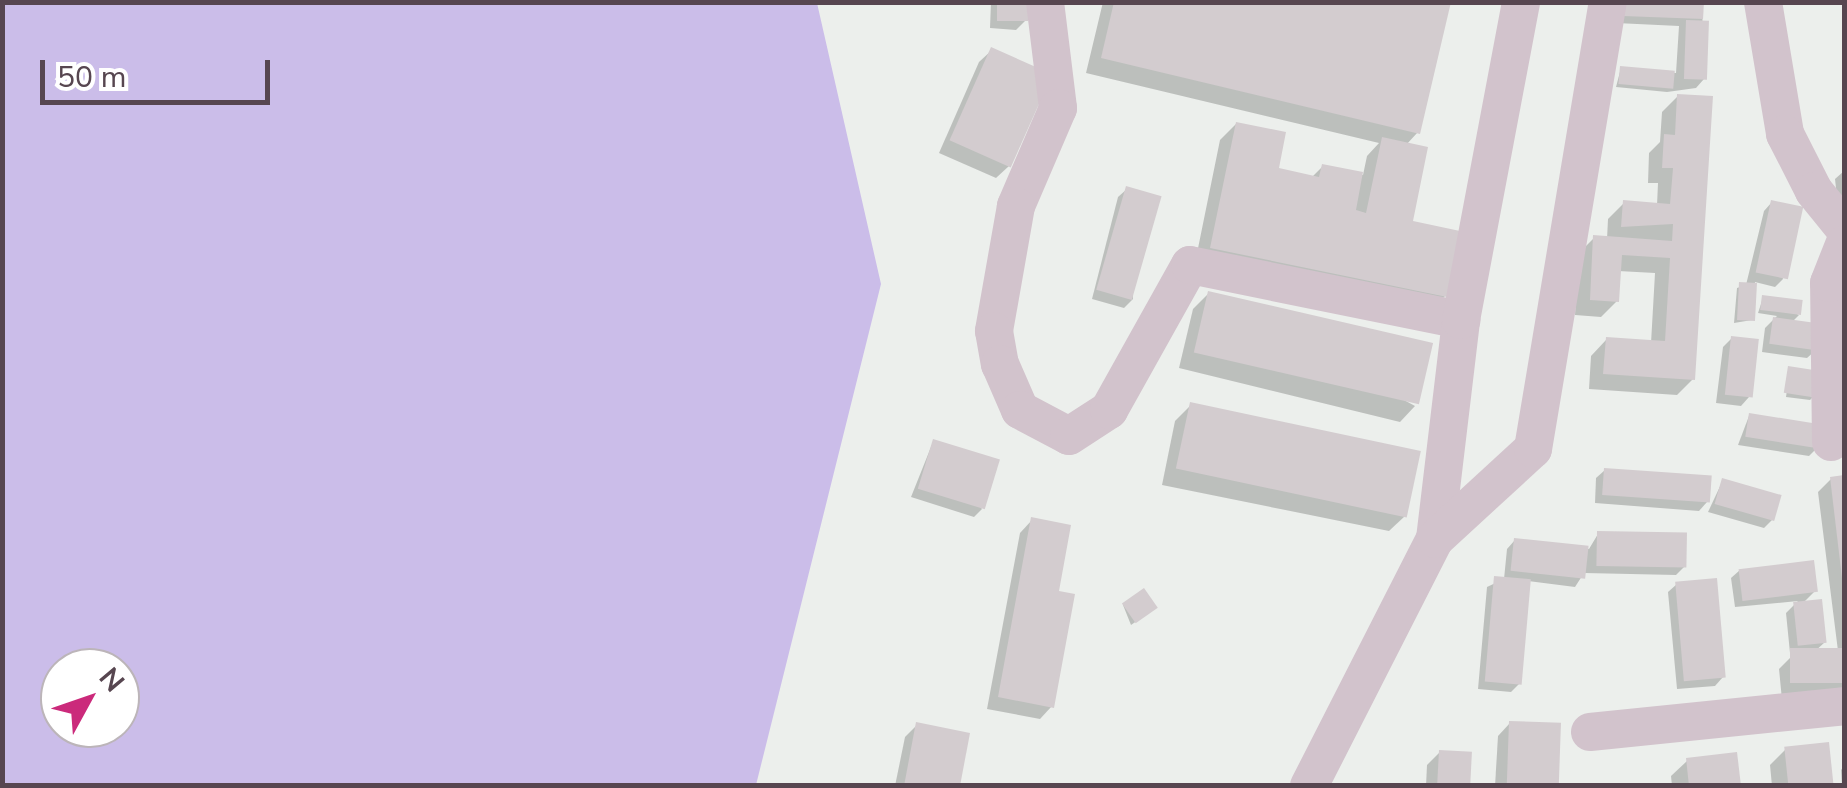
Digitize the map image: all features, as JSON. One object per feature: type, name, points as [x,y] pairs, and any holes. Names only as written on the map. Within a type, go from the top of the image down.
[{"type":"street","points":[[1046,2],[1058,108],[1016,206],[994,331],[1000,364],[1020,410],[1070,436],[1109,410],[1190,265],[1461,320]]},
{"type":"street","points":[[1310,786],[1435,539],[1461,320],[1520,2]]},
{"type":"street","points":[[1435,539],[1533,449],[1608,2]]},
{"type":"street","points":[[1763,2],[1784,134],[1814,191],[1844,228]]},
{"type":"street","points":[[1831,442],[1829,283],[1844,245]]},
{"type":"street","points":[[1590,732],[1844,706]]},
{"type":"shaded area","points":[[2,3],[817,3],[881,284],[756,785],[3,785]]},
{"type":"building","points":[[997,2],[1028,2],[1028,21],[997,21]]},
{"type":"building","points":[[1114,2],[1451,2],[1420,134],[1101,58]]},
{"type":"building","points":[[1624,2],[1704,2],[1703,19],[1623,16]]},
{"type":"building","points":[[1686,20],[1709,21],[1707,80],[1684,79]]},
{"type":"building","points":[[991,47],[1052,74],[1011,167],[950,140]]},
{"type":"building","points":[[1620,66],[1675,71],[1673,89],[1618,84]]},
{"type":"building","points":[[1677,94],[1713,96],[1695,380],[1603,374],[1606,337],[1665,341],[1670,258],[1622,255],[1619,302],[1590,300],[1593,235],[1672,241],[1673,224],[1621,227],[1623,200],[1670,204],[1673,168],[1662,168],[1664,134],[1675,135]]},
{"type":"building","points":[[1236,122],[1286,132],[1279,168],[1319,177],[1322,164],[1363,172],[1356,210],[1366,213],[1382,137],[1428,147],[1413,221],[1460,231],[1447,297],[1210,248]]},
{"type":"building","points":[[1126,186],[1162,196],[1132,300],[1096,290]]},
{"type":"building","points":[[1771,200],[1803,207],[1788,279],[1756,272]]},
{"type":"building","points":[[1739,282],[1757,283],[1755,321],[1737,320]]},
{"type":"building","points":[[1208,291],[1433,343],[1419,404],[1194,352]]},
{"type":"building","points":[[1762,295],[1803,300],[1801,315],[1760,310]]},
{"type":"building","points":[[1773,317],[1822,324],[1818,351],[1769,344]]},
{"type":"building","points":[[1731,336],[1759,339],[1753,398],[1725,395]]},
{"type":"building","points":[[1788,366],[1819,371],[1814,398],[1784,393]]},
{"type":"building","points":[[1190,402],[1421,451],[1407,518],[1176,469]]},
{"type":"building","points":[[1749,413],[1823,425],[1819,448],[1745,437]]},
{"type":"building","points":[[933,439],[1000,459],[985,509],[918,489]]},
{"type":"building","points":[[1604,468],[1712,476],[1710,502],[1602,495]]},
{"type":"building","points":[[1844,475],[1844,578],[1842,578],[1830,477]]},
{"type":"building","points":[[1722,478],[1782,495],[1774,521],[1715,504]]},
{"type":"building","points":[[1031,517],[1071,525],[1059,591],[1075,594],[1054,708],[998,697]]},
{"type":"building","points":[[1597,531],[1687,533],[1686,568],[1596,566]]},
{"type":"building","points":[[1514,538],[1589,546],[1585,579],[1511,571]]},
{"type":"building","points":[[1814,560],[1818,592],[1742,601],[1739,569]]},
{"type":"building","points":[[1494,576],[1531,579],[1522,685],[1485,682]]},
{"type":"building","points":[[1717,578],[1726,678],[1684,681],[1675,582]]},
{"type":"building","points":[[1144,588],[1158,608],[1136,623],[1122,603]]},
{"type":"building","points":[[1822,599],[1827,643],[1798,646],[1793,602]]},
{"type":"building","points":[[1790,648],[1844,648],[1844,683],[1790,683]]},
{"type":"building","points":[[1509,721],[1561,723],[1559,786],[1507,786]]},
{"type":"building","points":[[916,722],[970,733],[960,786],[904,786]]},
{"type":"building","points":[[1829,742],[1834,786],[1788,786],[1784,747]]},
{"type":"building","points":[[1439,750],[1472,752],[1470,786],[1437,786]]},
{"type":"building","points":[[1737,752],[1741,786],[1689,786],[1686,758]]}]
